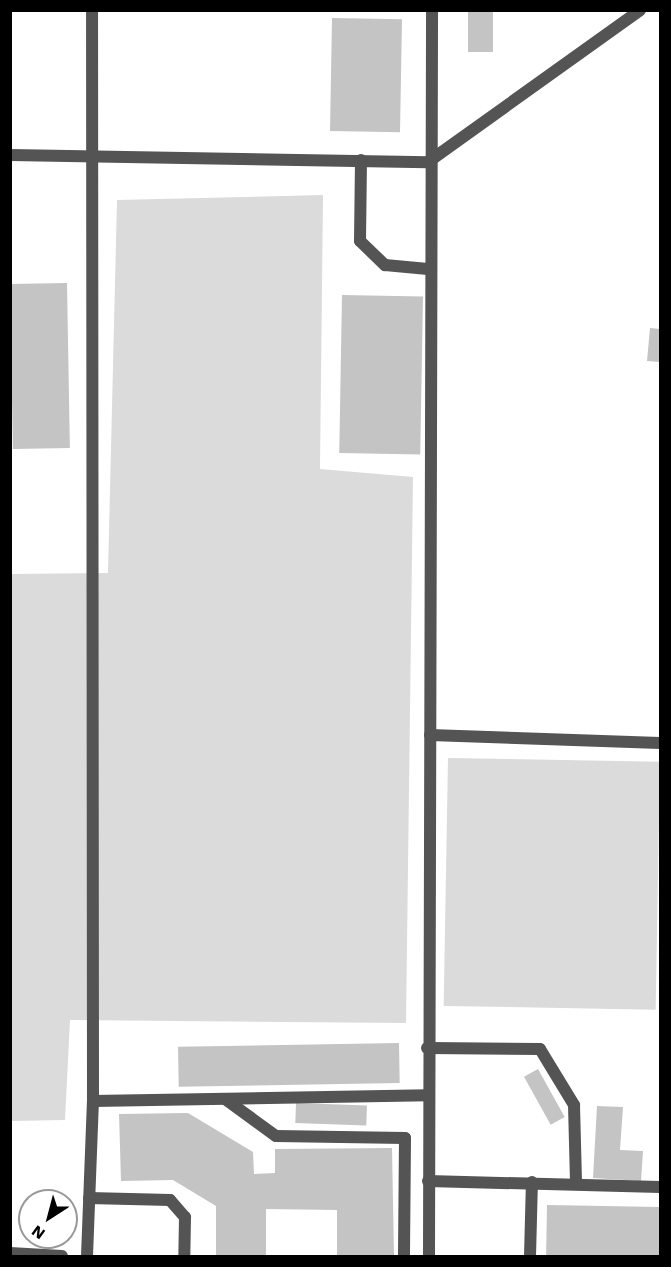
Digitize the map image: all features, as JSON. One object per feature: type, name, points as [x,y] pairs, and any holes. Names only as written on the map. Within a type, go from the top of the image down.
[{"type":"lane","points":[[87,1257],[93,1101],[92,10]]},
{"type":"lane","points":[[429,1257],[427,1048],[430,735],[428,162],[432,10]]},
{"type":"lane","points":[[10,155],[91,154],[428,162],[640,10]]},
{"type":"lane","points":[[361,160],[360,241],[385,265],[428,269]]},
{"type":"lane","points":[[430,735],[660,743]]},
{"type":"lane","points":[[427,1048],[540,1049],[574,1106],[576,1183]]},
{"type":"lane","points":[[93,1101],[428,1095]]},
{"type":"lane","points":[[225,1099],[276,1136],[405,1138],[404,1257]]},
{"type":"lane","points":[[428,1181],[576,1183],[660,1187]]},
{"type":"lane","points":[[530,1257],[532,1182]]},
{"type":"lane","points":[[89,1198],[170,1200],[185,1216],[184,1257]]},
{"type":"lane","points":[[10,1253],[62,1257]]},
{"type":"shaded area","points":[[323,195],[320,469],[413,477],[406,1023],[70,1020],[65,1120],[11,1121],[10,574],[108,573],[117,200]]},
{"type":"shaded area","points":[[448,758],[660,762],[656,1010],[444,1006]]},
{"type":"building","points":[[468,10],[493,10],[493,52],[468,52]]},
{"type":"building","points":[[332,18],[402,19],[400,132],[330,131]]},
{"type":"building","points":[[67,283],[70,448],[13,449],[10,284]]},
{"type":"building","points":[[342,295],[423,296],[420,454],[339,453]]},
{"type":"building","points":[[650,328],[660,329],[660,362],[647,361]]},
{"type":"building","points":[[399,1043],[400,1083],[179,1087],[178,1047]]},
{"type":"building","points":[[538,1069],[565,1117],[551,1125],[524,1077]]},
{"type":"building","points":[[296,1103],[367,1105],[366,1125],[295,1123]]},
{"type":"building","points":[[597,1106],[623,1107],[620,1150],[643,1151],[641,1181],[593,1178]]},
{"type":"building","points":[[188,1113],[253,1152],[254,1174],[275,1173],[275,1149],[392,1148],[394,1256],[337,1256],[337,1210],[266,1209],[266,1256],[216,1256],[216,1206],[173,1180],[121,1181],[119,1114]]},
{"type":"building","points":[[547,1205],[660,1207],[659,1256],[546,1256]]}]
